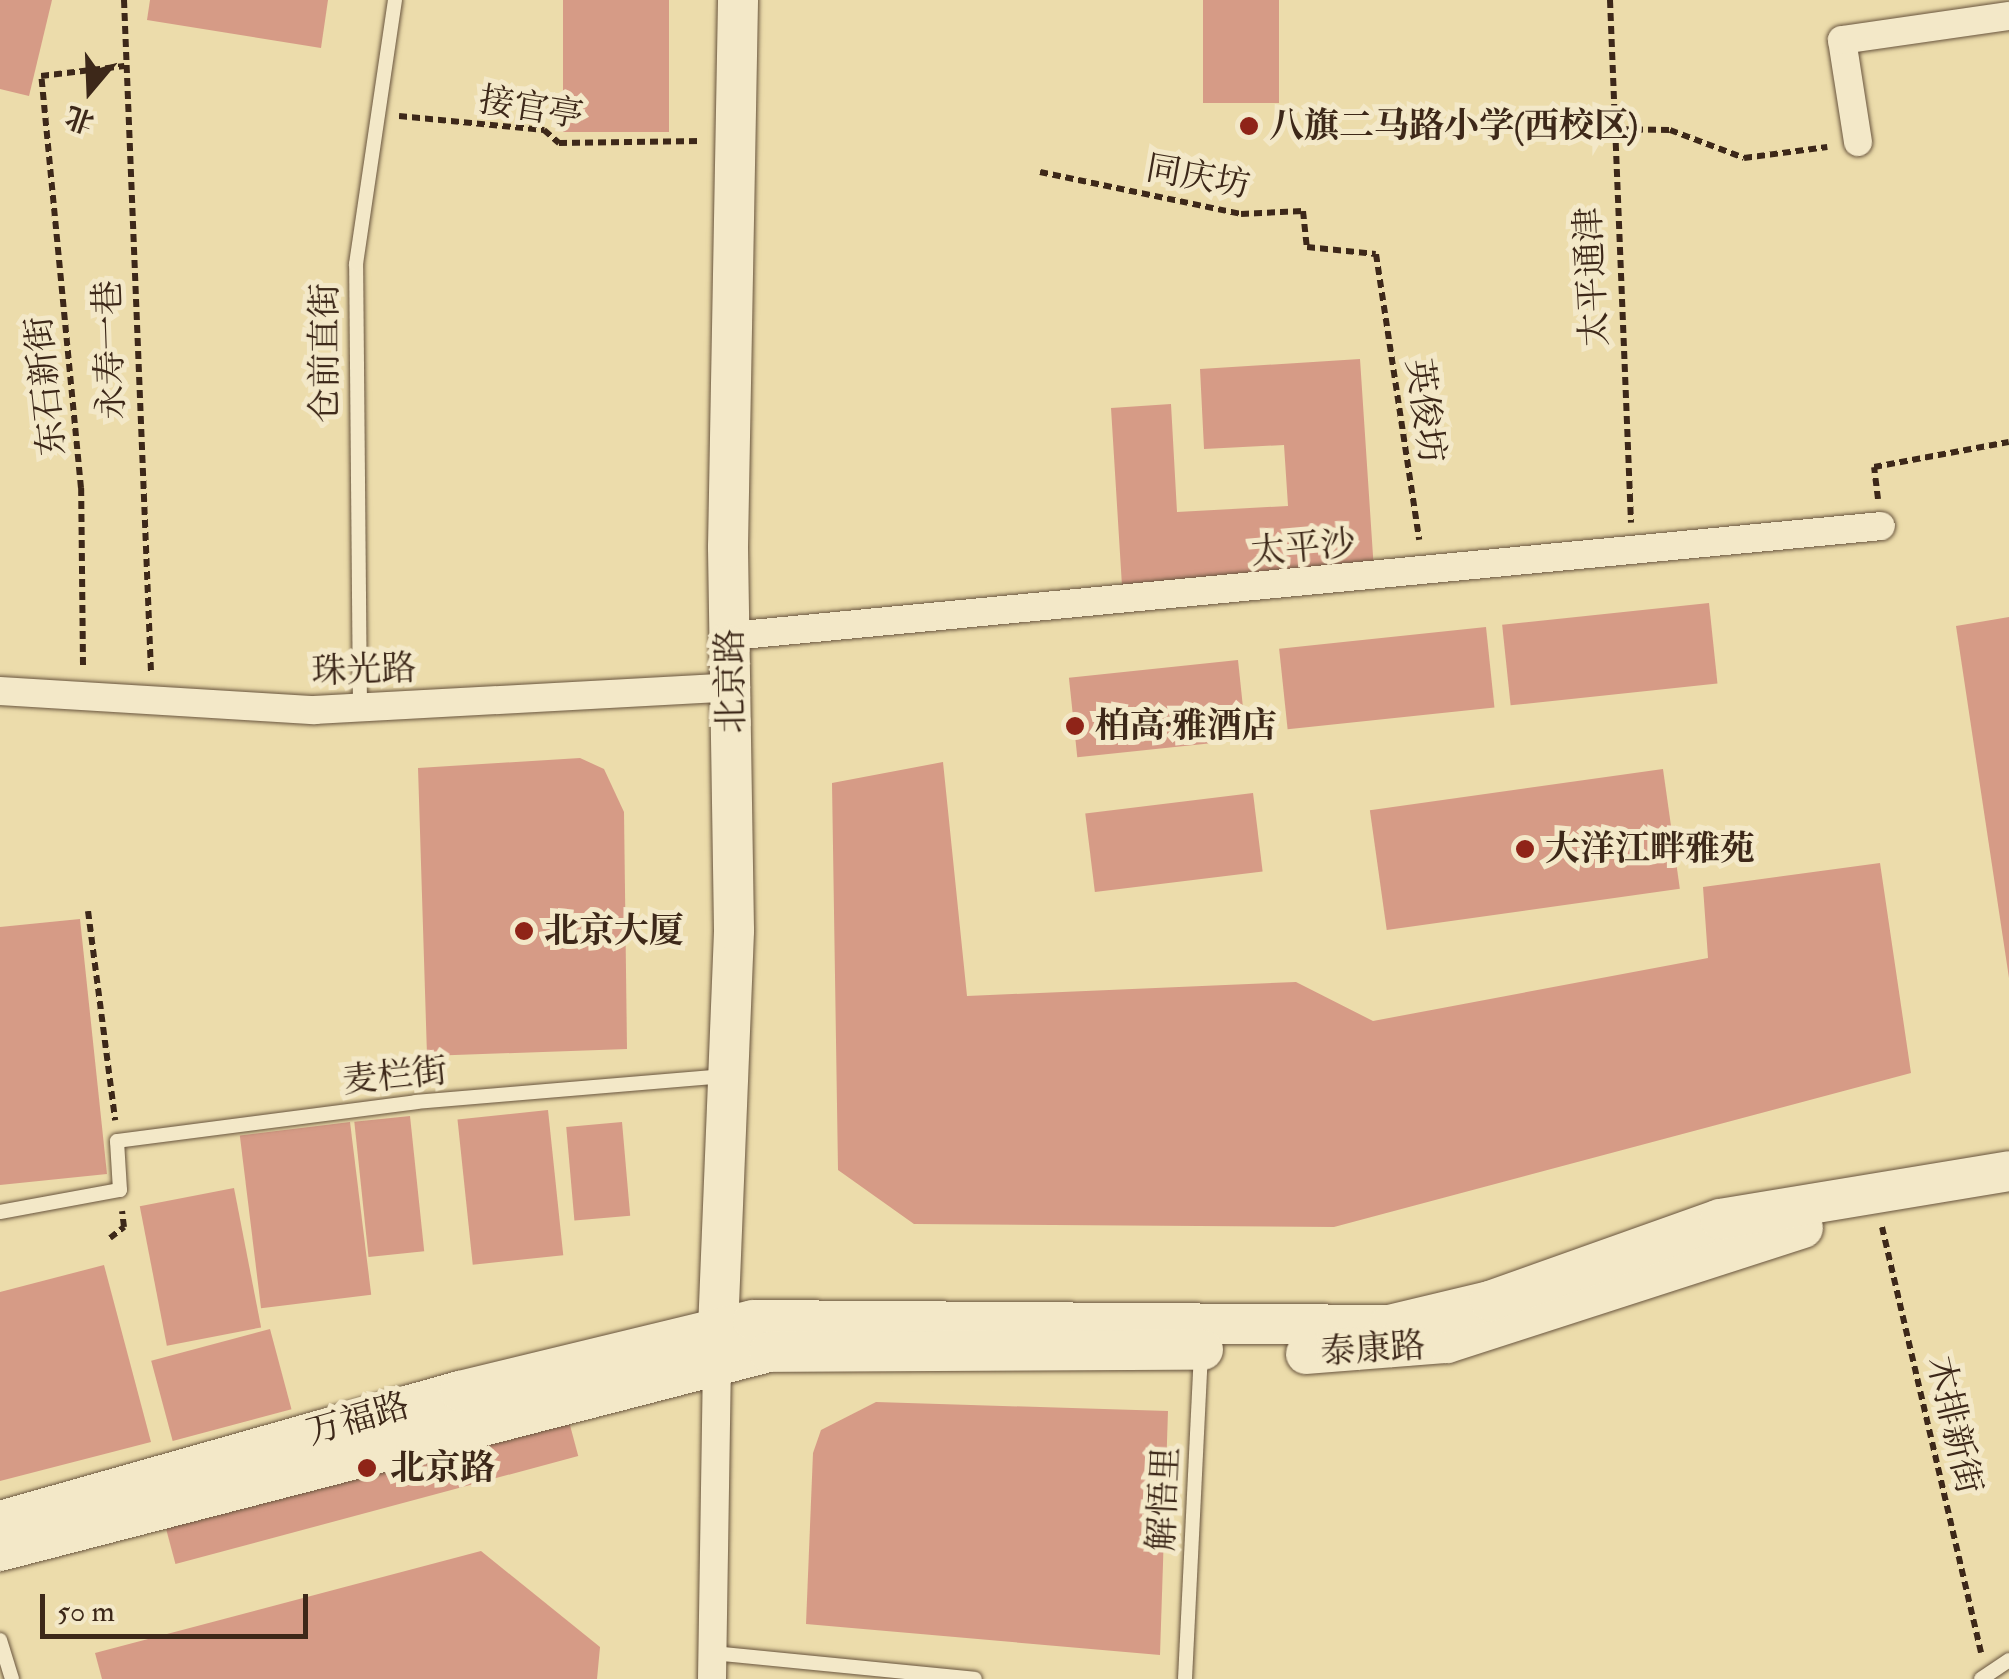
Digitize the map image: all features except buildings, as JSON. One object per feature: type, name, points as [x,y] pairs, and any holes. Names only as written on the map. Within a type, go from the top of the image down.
[{"type":"street","name":"北京路","points":[[718,1346],[730,1076],[738,0]]},
{"type":"street","points":[[1858,142],[1842,40],[2009,16]]},
{"type":"street","name":"太平沙","points":[[731,636],[1424,576],[1881,526]]},
{"type":"street","name":"珠光路","points":[[0,692],[83,691],[360,709],[732,687]]},
{"type":"street","name":"泰康路","points":[[1202,1336],[1389,1325],[1490,1301],[1720,1218],[2009,1170]]},
{"type":"street","name":"泰康路","points":[[718,1346],[800,1314],[1413,1350],[1720,1249],[1878,1213],[2009,1193]]},
{"type":"street","points":[[712,1666],[718,1346]]},
{"type":"street","name":"万福路","points":[[0,1520],[460,1390],[718,1346]]},
{"type":"street","name":"万福路","points":[[0,1550],[718,1346]]},
{"type":"lane","name":"仓前直街","points":[[360,709],[356,264],[395,0]]},
{"type":"lane","name":"麦栏街","points":[[117,1141],[416,1102],[730,1076]]},
{"type":"lane","points":[[0,1212],[120,1190],[117,1141]]},
{"type":"lane","name":"解悟里","points":[[1185,1679],[1202,1336]]},
{"type":"lane","points":[[0,1640],[12,1679]]},
{"type":"lane","points":[[1983,1676],[2009,1660]]},
{"type":"lane","points":[[712,1666],[975,1679]]},
{"type":"path","name":"永寿一巷","points":[[124,0],[153,698]]},
{"type":"path","name":"太平通津","points":[[1610,0],[1609,129],[1632,552]]},
{"type":"path","name":"东石新街","points":[[83,691],[81,488],[41,76],[124,66]]},
{"type":"path","name":"接官亭","points":[[378,114],[544,130],[559,144],[737,140]]},
{"type":"path","points":[[1609,129],[1670,130],[1744,158],[1858,142]]},
{"type":"path","name":"同庆坊","points":[[1040,172],[1241,214],[1302,210],[1307,247],[1376,254]]},
{"type":"path","name":"英俊坊","points":[[1376,254],[1424,576]]},
{"type":"path","points":[[1881,526],[1874,468],[2009,442]]},
{"type":"path","points":[[88,912],[117,1141]]},
{"type":"path","name":"木排新街","points":[[1878,1213],[1983,1676]]},
{"type":"place","name":"八旗二马路小学(西校区)","points":[[1249,126]]},
{"type":"place","name":"柏高·雅酒店","points":[[1075,726]]},
{"type":"place","name":"大洋江畔雅苑","points":[[1525,849]]},
{"type":"place","name":"北京大厦","points":[[524,931]]},
{"type":"place","name":"北京路","points":[[367,1468]]}]
